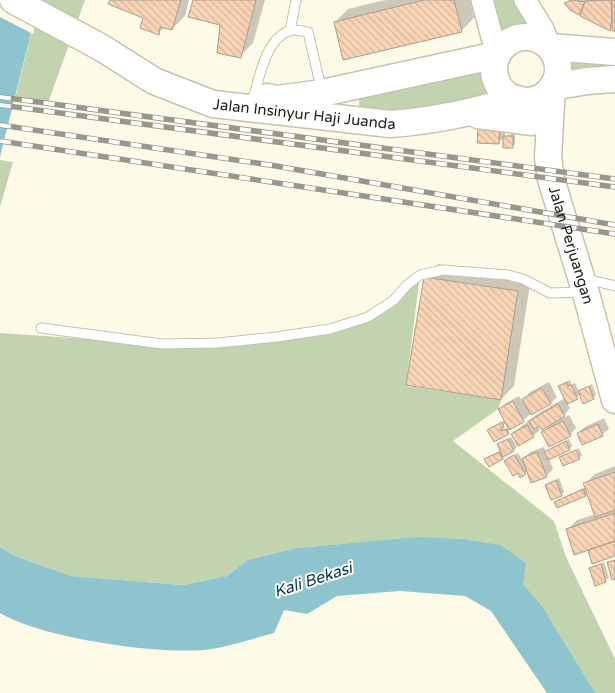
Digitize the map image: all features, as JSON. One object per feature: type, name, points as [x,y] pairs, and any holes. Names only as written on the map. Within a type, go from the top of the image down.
[{"type":"main road","name":"Jalan Insinyur Haji Juanda","points":[[14,0],[102,48],[154,81],[213,104],[390,124],[415,123],[524,107]]},
{"type":"main road","points":[[548,157],[524,107],[498,86],[494,72],[497,55],[504,45],[520,37],[537,38],[550,47],[615,52]]},
{"type":"main road","points":[[524,107],[552,87],[557,78],[558,65],[550,47]]},
{"type":"main road","name":"Jalan Insinyur Haji Juanda","points":[[102,48],[160,73],[219,90],[277,98],[322,93],[364,82],[497,55]]},
{"type":"main road","points":[[552,87],[587,81],[615,79]]},
{"type":"main road","points":[[364,82],[360,92],[359,107],[366,122]]},
{"type":"main road","name":"Jalan Perjuangan","points":[[552,87],[548,157],[554,194],[583,284],[615,396]]},
{"type":"street","points":[[482,0],[497,55]]},
{"type":"street","points":[[525,0],[543,29],[550,47]]},
{"type":"lane","points":[[290,30],[296,0]]},
{"type":"lane","points":[[254,96],[259,75],[274,41],[290,30],[308,32],[322,93]]},
{"type":"lane","points":[[41,328],[162,344],[218,343],[285,336],[330,329],[368,316],[394,300],[406,285],[420,275],[443,270],[508,275],[523,279],[550,293],[583,284],[615,286]]},
{"type":"green space","points":[[39,0],[85,0],[48,103],[15,99]]},
{"type":"green space","points":[[482,0],[525,0],[550,47],[615,52],[615,79],[557,78],[558,69],[556,61],[549,50],[534,39],[522,38],[512,41],[503,48],[497,58],[495,70],[497,82],[505,93],[366,122],[359,107],[360,92],[497,55]]},
{"type":"green space","points":[[0,160],[13,162],[0,207]]},
{"type":"green space","points":[[420,275],[406,386],[501,400],[498,409],[453,441],[554,521],[566,557],[615,659],[615,693],[593,693],[523,584],[354,543],[297,548],[247,560],[227,576],[183,585],[71,576],[15,556],[0,547],[0,333],[162,344],[277,337],[368,317]]},
{"type":"water","points":[[0,0],[39,0],[0,157]]},
{"type":"water","name":"Kali Bekasi","points":[[418,537],[461,539],[500,545],[526,563],[523,584],[543,608],[595,693],[547,693],[491,611],[465,596],[400,591],[337,596],[307,614],[284,610],[274,633],[212,649],[182,651],[128,647],[70,637],[19,622],[0,613],[0,547],[15,556],[71,576],[183,585],[227,576],[247,560],[297,548]]},
{"type":"pier","points":[[0,0],[41,0],[33,34],[0,17]]},
{"type":"building","points":[[110,0],[181,0],[172,30],[160,27],[159,35],[140,28],[143,18],[108,4]]},
{"type":"building","points":[[193,0],[256,0],[241,58],[217,53],[220,25],[188,17]]},
{"type":"building","points":[[424,0],[454,0],[462,32],[343,60],[334,22]]},
{"type":"building","points":[[572,0],[585,2],[579,15],[570,10],[564,3]]},
{"type":"building","points":[[611,0],[612,19],[610,31],[580,16],[585,1]]},
{"type":"building","points":[[612,0],[615,0],[615,31],[612,31]]},
{"type":"building","points":[[489,125],[500,125],[499,144],[477,143],[478,129],[489,130]]},
{"type":"building","points":[[503,136],[513,136],[513,148],[503,148]]},
{"type":"building","points":[[424,277],[518,291],[501,400],[406,385]]},
{"type":"building","points":[[567,382],[568,386],[571,385],[578,399],[567,404],[558,386]]},
{"type":"building","points":[[589,386],[594,399],[583,404],[578,391]]},
{"type":"building","points":[[542,388],[551,404],[531,415],[522,399]]},
{"type":"building","points":[[513,401],[524,422],[509,430],[498,409]]},
{"type":"building","points":[[558,404],[565,416],[542,430],[539,426],[534,429],[529,421]]},
{"type":"building","points":[[563,421],[571,436],[549,447],[541,432]]},
{"type":"building","points":[[502,422],[504,427],[500,429],[501,431],[506,429],[509,434],[494,442],[487,430]]},
{"type":"building","points":[[598,424],[603,436],[582,445],[577,433]]},
{"type":"building","points":[[527,425],[534,437],[518,446],[511,434]]},
{"type":"building","points":[[508,439],[514,451],[503,457],[497,444]]},
{"type":"building","points":[[566,441],[570,450],[548,460],[544,452]]},
{"type":"building","points":[[576,450],[580,459],[563,466],[559,457]]},
{"type":"building","points":[[499,452],[503,459],[489,467],[484,459]]},
{"type":"building","points":[[537,452],[547,477],[531,483],[522,458]]},
{"type":"building","points":[[514,455],[526,474],[520,478],[518,473],[513,476],[504,461]]},
{"type":"building","points":[[615,472],[615,510],[595,517],[583,483]]},
{"type":"building","points":[[556,480],[562,496],[551,500],[545,485]]},
{"type":"building","points":[[583,489],[586,496],[557,508],[554,502]]},
{"type":"building","points":[[615,513],[615,541],[574,555],[566,529]]},
{"type":"building","points":[[615,541],[615,556],[592,564],[588,550]]},
{"type":"building","points":[[615,560],[615,579],[612,580],[607,562]]},
{"type":"building","points":[[601,564],[606,582],[595,586],[589,568]]},
{"type":"railway","points":[[0,97],[615,179]]},
{"type":"railway","points":[[0,105],[615,187]]},
{"type":"railway","points":[[0,125],[270,165],[615,225]]},
{"type":"railway","points":[[0,141],[615,234]]}]
